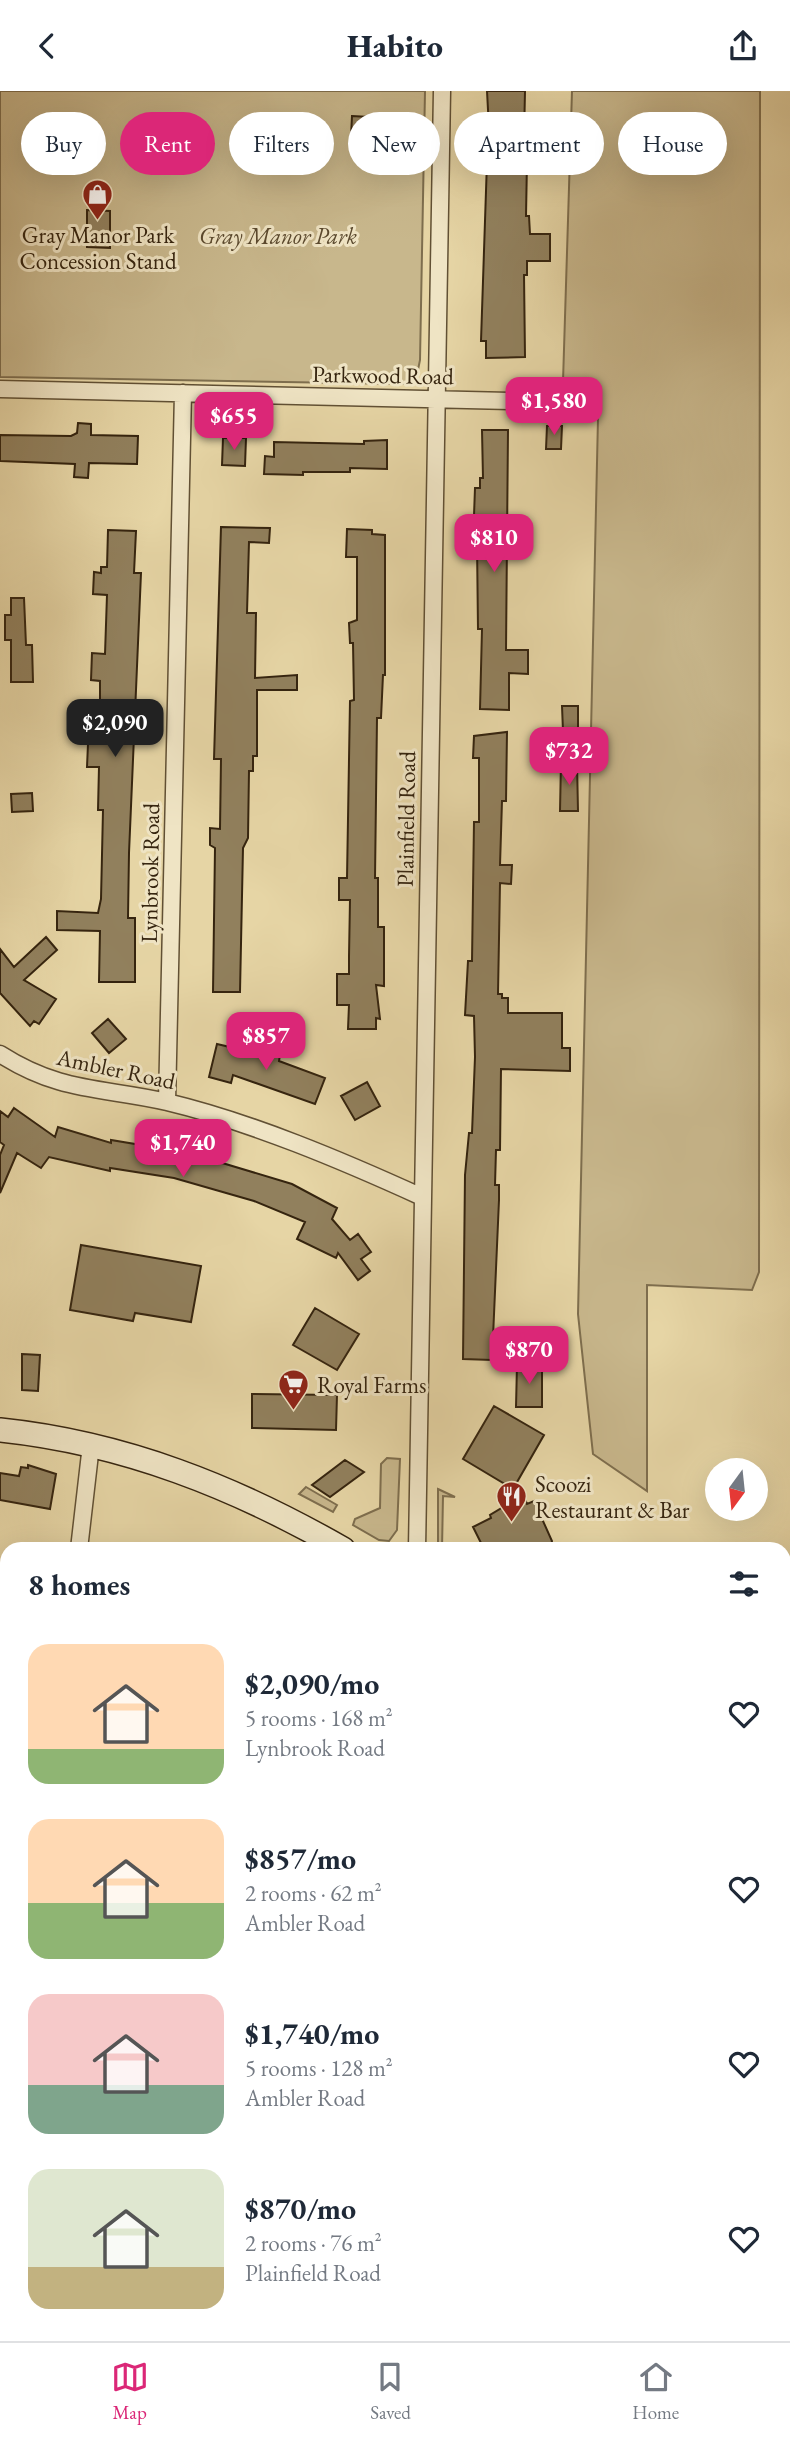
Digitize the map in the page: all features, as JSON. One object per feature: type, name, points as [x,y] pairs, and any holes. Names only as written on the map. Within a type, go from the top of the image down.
[{"type":"street","name":"Plainfield Road","points":[[417,1542],[442,91]]},
{"type":"street","name":"Parkwood Road","points":[[0,389],[554,402]]},
{"type":"street","name":"Lynbrook Road","points":[[167,1102],[183,393]]},
{"type":"street","name":"Ambler Road","points":[[0,1054],[29,1072],[73,1087],[167,1102],[322,1155],[422,1197]]},
{"type":"street","points":[[0,1430],[127,1453],[195,1476],[265,1507],[330,1542]]},
{"type":"street","points":[[80,1542],[91,1445]]},
{"type":"green space","name":"Gray Manor Park","points":[[0,91],[425,91],[425,112],[348,112],[348,175],[423,175],[420,360],[417,375],[403,384],[0,377]]},
{"type":"green space","points":[[572,91],[760,91],[759,1272],[752,1290],[647,1285],[647,1491],[593,1454],[578,1314],[598,418],[562,414],[569,175],[604,175],[604,112],[571,112]]},
{"type":"green space","points":[[387,1458],[400,1459],[397,1530],[389,1541],[379,1540],[353,1525],[355,1519],[380,1508],[381,1464]]},
{"type":"green space","points":[[306,1487],[337,1505],[333,1512],[299,1494]]},
{"type":"green space","points":[[438,1489],[455,1497],[443,1496],[442,1542],[438,1542]]},
{"type":"building","points":[[487,91],[525,91],[525,112],[488,112]]},
{"type":"building","points":[[487,175],[527,175],[526,216],[529,216],[530,234],[550,234],[550,261],[527,261],[527,275],[524,275],[525,357],[486,358],[486,341],[481,341]]},
{"type":"building","name":"Gray Manor Park Concession Stand","points":[[87,210],[110,211],[110,248],[87,247]]},
{"type":"building","points":[[78,423],[91,424],[91,435],[138,436],[137,464],[89,463],[88,478],[74,477],[75,464],[0,461],[0,435],[71,436],[77,433]]},
{"type":"building","points":[[547,426],[562,426],[561,449],[546,449]]},
{"type":"building","points":[[482,430],[508,430],[506,650],[528,650],[528,674],[509,673],[509,710],[480,709],[482,629],[478,629],[477,543],[473,543],[475,488],[480,488],[480,478],[483,478]]},
{"type":"building","points":[[223,438],[246,438],[245,466],[222,465]]},
{"type":"building","points":[[387,440],[387,469],[350,468],[350,472],[303,472],[303,475],[264,474],[265,456],[274,457],[274,442],[364,444],[364,441]]},
{"type":"building","points":[[221,527],[270,528],[269,543],[249,542],[247,613],[256,613],[255,678],[297,675],[297,690],[257,690],[257,756],[253,756],[253,771],[249,771],[248,838],[243,848],[240,992],[213,992],[215,848],[210,845],[210,828],[220,829],[221,759],[214,759]]},
{"type":"building","points":[[347,529],[372,530],[372,534],[385,535],[385,675],[381,718],[377,718],[375,878],[378,878],[378,927],[384,927],[384,986],[376,985],[380,1019],[376,1018],[376,1029],[348,1029],[349,1005],[337,1005],[337,974],[349,974],[350,900],[339,900],[339,878],[347,878],[350,701],[354,700],[353,643],[350,643],[349,623],[357,620],[357,557],[346,557]]},
{"type":"building","points":[[108,530],[136,531],[134,573],[141,573],[128,918],[135,918],[135,982],[99,982],[100,931],[57,930],[57,911],[98,913],[101,899],[103,810],[98,810],[99,767],[87,767],[88,744],[100,744],[100,681],[91,680],[92,653],[105,654],[107,595],[93,594],[94,572],[101,573],[101,567],[107,567]]},
{"type":"building","points":[[11,598],[24,598],[26,645],[32,645],[33,682],[11,682],[11,640],[5,640],[5,615],[11,615]]},
{"type":"building","points":[[562,706],[578,706],[578,731],[563,731]]},
{"type":"building","points":[[507,732],[506,801],[502,801],[500,865],[512,865],[511,884],[500,883],[498,994],[502,994],[502,998],[508,998],[508,1013],[562,1013],[562,1048],[570,1048],[570,1071],[501,1069],[500,1150],[496,1150],[495,1185],[499,1185],[499,1200],[492,1360],[463,1359],[465,1175],[469,1133],[472,1133],[475,1057],[474,1016],[465,1015],[468,961],[472,961],[474,822],[479,822],[479,758],[473,758],[474,736]]},
{"type":"building","points":[[561,762],[577,763],[578,811],[560,811]]},
{"type":"building","points":[[32,793],[33,811],[12,812],[11,794]]},
{"type":"building","points":[[46,937],[57,950],[24,980],[56,999],[39,1024],[34,1021],[30,1026],[0,993],[0,949],[14,967]]},
{"type":"building","points":[[108,1019],[126,1039],[109,1053],[92,1033]]},
{"type":"building","points":[[217,1044],[264,1055],[266,1050],[280,1055],[279,1061],[325,1078],[315,1104],[233,1075],[231,1083],[209,1077]]},
{"type":"building","points":[[367,1082],[380,1106],[355,1120],[341,1096]]},
{"type":"building","points":[[14,1108],[55,1137],[58,1127],[111,1143],[111,1140],[189,1153],[292,1184],[337,1208],[332,1219],[350,1240],[358,1234],[371,1252],[361,1259],[370,1271],[358,1280],[338,1253],[336,1258],[297,1239],[305,1222],[254,1201],[174,1178],[110,1168],[110,1171],[49,1157],[41,1168],[17,1153],[0,1193],[0,1155],[4,1145],[0,1142],[0,1111],[8,1117]]},
{"type":"building","points":[[81,1245],[201,1266],[191,1322],[135,1313],[133,1321],[70,1310]]},
{"type":"building","points":[[315,1308],[359,1334],[337,1370],[293,1345]]},
{"type":"building","points":[[22,1354],[40,1355],[38,1391],[22,1390]]},
{"type":"building","points":[[517,1365],[542,1365],[542,1407],[516,1407]]},
{"type":"building","name":"Royal Farms","points":[[252,1394],[337,1395],[336,1430],[252,1428]]},
{"type":"building","points":[[494,1406],[544,1435],[513,1489],[463,1459]]},
{"type":"building","name":"Royal Farms","points":[[345,1460],[364,1472],[330,1497],[312,1485]]},
{"type":"building","points":[[28,1465],[56,1474],[50,1509],[0,1500],[0,1473],[19,1476],[21,1467],[28,1468]]},
{"type":"building","name":"Scoozi Restaurant & Bar","points":[[523,1495],[527,1504],[534,1501],[552,1542],[480,1542],[473,1527],[491,1518],[490,1515]]},
{"type":"place","name":"Gray Manor Park Concession Stand","points":[[98,221]]},
{"type":"place","name":"Royal Farms","points":[[294,1412]]},
{"type":"place","name":"Scoozi Restaurant & Bar","points":[[512,1524]]}]
